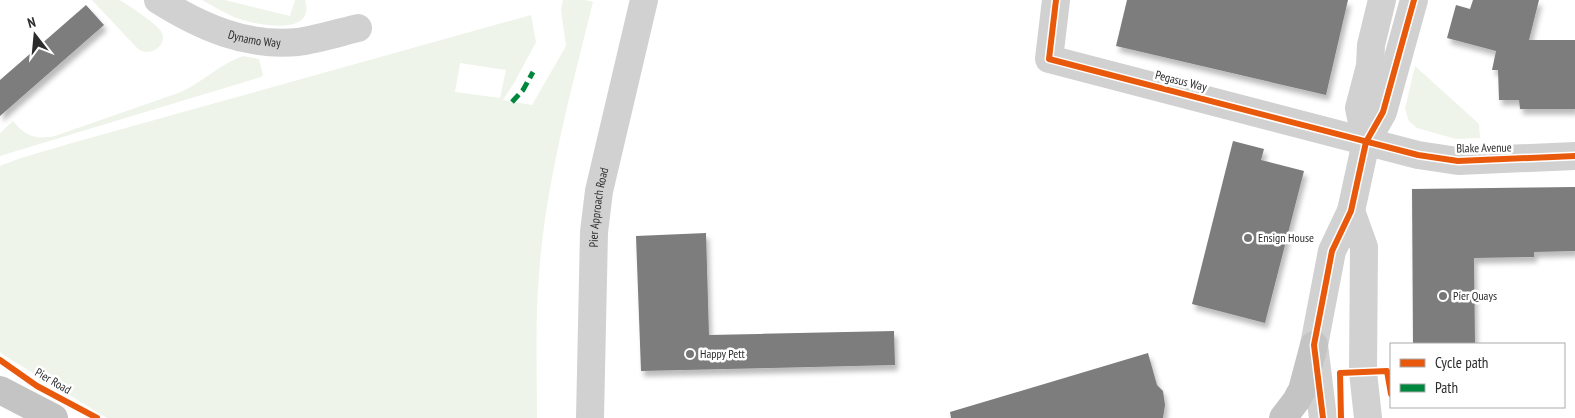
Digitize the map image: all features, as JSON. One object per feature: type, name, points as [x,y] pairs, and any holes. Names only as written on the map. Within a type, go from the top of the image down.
[{"type":"main road","points":[[1283,418],[1302,390],[1314,345]]},
{"type":"main road","points":[[0,390],[54,418]]},
{"type":"street","name":"Dynamo Way","points":[[158,0],[196,23],[225,34],[264,42],[298,42],[358,28]]},
{"type":"street","name":"Pier Approach Road","points":[[590,418],[594,232],[598,199],[644,0]]},
{"type":"street","name":"Pegasus Way","points":[[1056,0],[1049,59],[1366,142]]},
{"type":"street","points":[[1366,142],[1359,108],[1370,66],[1371,44],[1382,0]]},
{"type":"street","points":[[1322,418],[1314,345],[1332,250],[1351,211],[1366,142],[1383,112],[1414,0]]},
{"type":"street","name":"Blake Avenue","points":[[1366,142],[1458,161],[1575,156]]},
{"type":"street","points":[[1351,211],[1364,247],[1363,372],[1368,418]]},
{"type":"shaded area","points":[[92,0],[119,0],[149,20],[160,30],[163,38],[162,43],[152,51],[147,52],[138,49]]},
{"type":"shaded area","points":[[202,0],[225,0],[290,16],[295,0],[305,0],[306,12],[301,20],[292,24],[280,26],[267,25],[234,17]]},
{"type":"shaded area","points":[[563,0],[593,2],[560,137],[542,240],[537,310],[537,418],[107,418],[0,352],[0,166],[79,141],[531,15],[536,42],[503,100],[532,105],[566,46],[561,10]],"holes":[[[460,63],[506,70],[500,98],[455,92]]]},
{"type":"shaded area","points":[[243,56],[259,59],[263,75],[261,77],[0,156],[0,133],[13,121],[31,136],[55,136],[181,92]]},
{"type":"shaded area","points":[[1415,66],[1479,124],[1480,138],[1456,139],[1417,128],[1409,121],[1405,109]]},
{"type":"building","points":[[1127,0],[1348,0],[1326,95],[1116,46]]},
{"type":"building","points":[[1473,0],[1539,0],[1529,40],[1575,40],[1575,109],[1520,109],[1519,100],[1499,100],[1498,70],[1492,70],[1496,51],[1447,38],[1456,5],[1470,9]]},
{"type":"building","points":[[86,5],[104,25],[0,116],[0,80]]},
{"type":"building","name":"Ensign House","points":[[1233,141],[1264,149],[1261,160],[1304,171],[1265,323],[1192,304]]},
{"type":"building","name":"Pier Quays","points":[[1575,187],[1575,251],[1534,252],[1534,257],[1474,258],[1475,343],[1413,343],[1412,189]]},
{"type":"building","points":[[706,233],[709,335],[894,331],[895,365],[641,371],[636,236]]},
{"type":"building","points":[[1148,353],[1157,385],[1163,391],[1165,405],[1163,418],[951,418],[950,412]]},
{"type":"marked path","points":[[512,102],[523,90],[533,72]]},
{"type":"cycle path","points":[[1056,0],[1049,59],[1418,155],[1458,161],[1575,156]]},
{"type":"cycle path","points":[[1323,418],[1314,345],[1332,251],[1351,211],[1366,142],[1383,112],[1414,0]]},
{"type":"cycle path","name":"Pier Road","points":[[0,360],[37,386],[97,418]]},
{"type":"cycle path","points":[[1341,418],[1340,373],[1387,371],[1390,388]]},
{"type":"place","name":"Ensign House","points":[[1248,238]]},
{"type":"place","name":"Pier Quays","points":[[1443,296]]},
{"type":"place","name":"Happy Pett","points":[[690,354]]}]
